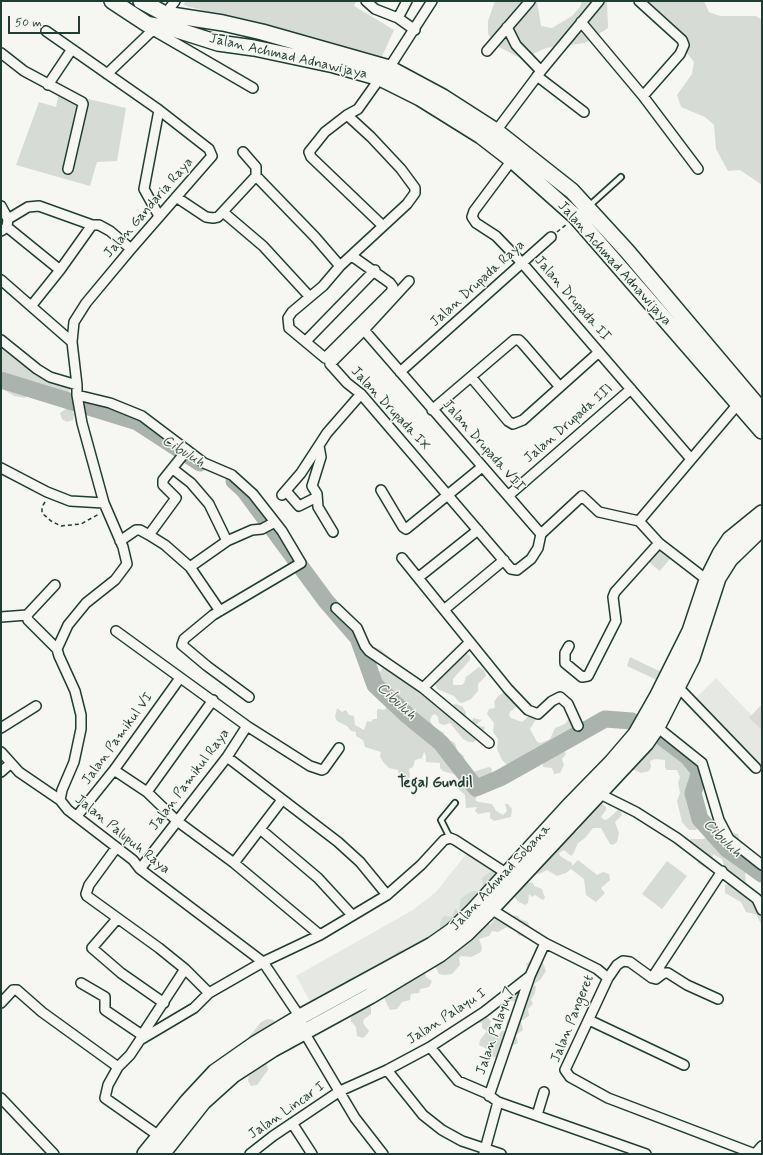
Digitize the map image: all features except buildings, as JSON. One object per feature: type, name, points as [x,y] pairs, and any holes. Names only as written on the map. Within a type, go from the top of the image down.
[{"type":"main road","name":"Jalan Achmad Adnawijaya","points":[[112,1],[134,16],[218,42],[334,65],[384,73],[480,136],[582,212],[623,248],[762,411]]},
{"type":"main road","name":"Jalan Achmad Adnawijaya","points":[[141,1],[158,23]]},
{"type":"main road","name":"Jalan Achmad Adnawijaya","points":[[158,23],[223,23],[262,32],[384,73],[443,98],[496,130],[553,175],[582,212],[612,258],[762,431]]},
{"type":"main road","points":[[612,258],[623,248]]},
{"type":"main road","name":"Jalan Achmad Sobana","points":[[653,724],[690,631],[707,580],[720,554],[730,539],[762,512]]},
{"type":"main road","name":"Jalan Achmad Sobana","points":[[145,1154],[188,1101],[220,1077],[255,1044],[300,1017],[432,945],[467,933],[491,909],[593,790],[653,724],[678,687],[694,652],[718,578],[730,559],[762,528]]},
{"type":"main road","name":"Jalan Achmad Sobana","points":[[162,1154],[203,1102],[220,1077],[370,996],[440,954],[447,941],[506,873],[593,790]]},
{"type":"street","points":[[107,74],[158,23],[175,1]]},
{"type":"street","points":[[366,1],[375,9],[398,18],[415,30]]},
{"type":"street","points":[[398,18],[407,1]]},
{"type":"street","points":[[383,226],[312,157],[309,152],[325,132],[347,115],[358,109],[415,30],[432,1]]},
{"type":"street","points":[[487,51],[530,1]]},
{"type":"street","points":[[496,130],[539,73],[600,1]]},
{"type":"street","points":[[639,1],[682,40],[684,45],[680,54],[643,96]]},
{"type":"street","points":[[582,22],[643,96],[698,169]]},
{"type":"street","points":[[158,23],[253,88]]},
{"type":"street","points":[[507,27],[516,45],[539,73],[584,112]]},
{"type":"street","name":"Jalan Gandaria Raya","points":[[46,31],[159,110],[209,149],[212,156],[131,249],[80,312],[74,322],[72,342],[78,385],[78,398]]},
{"type":"street","points":[[48,85],[72,48]]},
{"type":"street","points":[[1,53],[24,71],[48,85],[69,93],[83,104],[68,169]]},
{"type":"street","points":[[159,110],[144,189],[159,216]]},
{"type":"street","points":[[347,115],[371,137],[415,188],[415,193],[407,204],[340,266],[323,286],[309,296],[292,312],[288,318],[289,328],[325,358],[362,327],[391,292],[393,287],[375,270],[352,256]]},
{"type":"street","points":[[176,197],[206,217],[218,217],[256,176],[256,167],[243,152]]},
{"type":"street","name":"Jalan Drupada II","points":[[512,160],[474,211],[472,217],[476,223],[496,236],[523,264],[691,459]]},
{"type":"street","points":[[256,176],[315,237],[340,266]]},
{"type":"street","points":[[1,206],[5,226],[60,270]]},
{"type":"street","points":[[5,226],[24,209],[39,206],[92,225],[100,225],[110,231],[131,249]]},
{"type":"street","points":[[223,212],[263,246],[309,296]]},
{"type":"street","points":[[32,305],[60,270],[92,225]]},
{"type":"street","name":"Jalan Drupada Raya","points":[[400,372],[523,264],[551,237]]},
{"type":"street","points":[[306,341],[375,270]]},
{"type":"street","points":[[1,280],[32,305],[72,342]]},
{"type":"street","name":"Jalan Drupada IX","points":[[409,281],[362,327],[330,364],[347,383],[361,394],[504,560]]},
{"type":"street","name":"Jalan Drupada VII","points":[[362,327],[432,410],[541,534]]},
{"type":"street","points":[[1,340],[37,369],[50,377],[78,385]]},
{"type":"street","points":[[432,410],[514,340],[519,340],[560,387]]},
{"type":"street","points":[[471,377],[508,421],[513,424],[523,420],[599,352]]},
{"type":"street","name":"Jalan Drupada III","points":[[508,496],[631,389]]},
{"type":"street","points":[[317,497],[299,506],[284,493],[301,473],[319,446],[361,394]]},
{"type":"street","points":[[27,615],[28,620],[57,648],[68,625],[86,604],[124,571],[127,564],[120,541],[104,505],[82,423],[78,398],[110,404],[142,416],[185,452],[204,463],[232,475],[239,480],[253,494],[300,565],[220,611],[184,639],[182,645],[207,666],[249,697]]},
{"type":"street","points":[[639,520],[738,404]]},
{"type":"street","points":[[319,446],[321,457],[312,485],[317,497],[318,507],[333,532]]},
{"type":"street","points":[[149,535],[176,498],[163,484],[163,480],[185,452]]},
{"type":"street","points":[[381,490],[403,527],[406,528],[449,496],[482,467]]},
{"type":"street","points":[[1,468],[47,492],[70,501],[104,505]]},
{"type":"street","points":[[173,469],[191,483],[209,504],[227,541]]},
{"type":"street","points":[[445,609],[504,560],[512,569],[517,570],[531,559],[538,548],[541,534],[582,496],[599,512],[639,520],[659,543],[707,580]]},
{"type":"street","points":[[190,567],[227,541],[252,530],[262,529],[273,524]]},
{"type":"street","points":[[120,541],[136,530],[149,535],[165,545],[190,567],[220,611]]},
{"type":"street","points":[[419,577],[478,530]]},
{"type":"street","points":[[569,646],[565,653],[565,663],[582,677],[588,676],[616,621],[613,597],[615,592],[659,543]]},
{"type":"street","points":[[402,558],[445,609],[508,689],[531,712],[538,714],[552,701],[560,697],[568,704],[578,726]]},
{"type":"street","points":[[1,617],[27,615],[55,585]]},
{"type":"street","points":[[336,608],[357,628],[365,646],[369,651],[423,688],[489,743]]},
{"type":"street","points":[[116,631],[247,726],[310,766],[322,770],[339,748]]},
{"type":"street","points":[[423,688],[470,642]]},
{"type":"street","name":"Jalan Palupuh Raya","points":[[57,648],[59,656],[75,691],[81,715],[81,729],[74,762],[60,800],[62,804],[133,860],[140,869],[263,962],[300,1017],[304,1032],[355,1118],[383,1154]]},
{"type":"street","name":"Jalan Pamikul VI","points":[[77,816],[114,770],[180,678]]},
{"type":"street","points":[[678,687],[756,768]]},
{"type":"street","points":[[147,792],[213,700]]},
{"type":"street","points":[[1,728],[36,706]]},
{"type":"street","points":[[653,724],[702,763],[719,820],[729,839],[762,865]]},
{"type":"street","name":"Jalan Pamikul Raya","points":[[140,869],[227,757],[247,726]]},
{"type":"street","points":[[1,752],[18,772],[60,800]]},
{"type":"street","points":[[227,757],[321,828],[360,862],[387,895]]},
{"type":"street","points":[[1,772],[10,764]]},
{"type":"street","points":[[114,770],[147,792],[177,821],[234,863],[320,935]]},
{"type":"street","points":[[593,790],[636,812],[677,838],[757,899],[762,910]]},
{"type":"street","points":[[234,863],[282,800]]},
{"type":"street","points":[[260,830],[318,878],[352,915]]},
{"type":"street","points":[[141,1037],[194,1008],[209,993],[263,962],[320,935],[387,895],[421,865],[444,840],[450,838],[506,873]]},
{"type":"street","points":[[116,848],[89,885],[86,894],[117,919],[186,969],[209,993]]},
{"type":"street","points":[[652,978],[722,871]]},
{"type":"street","name":"Jalan Pangeret","points":[[491,909],[545,942],[597,969],[608,978],[567,1064],[565,1070],[570,1077],[614,1100],[755,1154]]},
{"type":"street","points":[[117,919],[92,948],[121,973],[164,1003]]},
{"type":"street","name":"Jalan Palayu I","points":[[340,1091],[387,1070],[430,1047],[484,1012],[530,976],[545,942]]},
{"type":"street","points":[[608,978],[617,965],[625,961],[630,962],[652,978],[656,979],[668,973],[692,988],[718,999]]},
{"type":"street","points":[[159,1136],[105,1098],[108,1085],[118,1067],[130,1055],[186,969]]},
{"type":"street","name":"Jalan Palayu 7","points":[[488,1096],[530,976]]},
{"type":"street","points":[[81,983],[105,997],[105,1010],[141,1037]]},
{"type":"street","points":[[1,1003],[13,990],[20,992],[42,1012],[118,1067]]},
{"type":"street","points":[[589,1020],[684,1065]]},
{"type":"street","points":[[430,1047],[458,1081],[498,1102],[646,1154]]},
{"type":"street","points":[[387,1070],[423,1115],[442,1130],[485,1151],[501,1154]]},
{"type":"street","name":"Jalan Lincar I","points":[[250,1154],[292,1123],[340,1091]]},
{"type":"street","points":[[537,1115],[544,1092]]},
{"type":"street","points":[[1,1098],[54,1154]]},
{"type":"street","points":[[485,1151],[498,1102]]},
{"type":"street","points":[[292,1123],[312,1154]]},
{"type":"street","points":[[755,1154],[762,1146]]},
{"type":"lane","points":[[582,212],[621,177]]},
{"type":"lane","points":[[450,838],[441,820],[455,803]]},
{"type":"path","points":[[551,237],[582,212]]},
{"type":"path","points":[[47,492],[42,507],[42,513],[51,521],[61,526],[81,524],[101,513],[104,505]]},
{"type":"shaded area","points":[[186,1],[356,1],[354,6],[394,30],[380,61],[329,44],[183,5]]},
{"type":"shaded area","points":[[495,1],[537,1],[541,26],[552,28],[572,16],[580,7],[582,1],[607,1],[608,28],[585,43],[546,48],[522,59],[497,46],[488,34],[488,21]]},
{"type":"shaded area","points":[[636,1],[704,1],[709,12],[720,16],[756,16],[762,20],[762,185],[740,170],[728,171],[716,149],[714,125],[705,117],[681,107],[677,95],[692,74],[694,62],[673,35],[639,9]]},
{"type":"shaded area","points":[[59,92],[126,108],[117,161],[97,162],[90,186],[16,165],[39,102],[56,107]]},
{"type":"shaded area","points":[[1,334],[18,346],[27,368],[70,387],[68,401],[74,414],[73,420],[67,422],[62,419],[60,413],[66,409],[65,403],[59,393],[34,390],[28,393],[25,398],[14,396],[3,389],[1,392]]},
{"type":"shaded area","points":[[660,544],[673,555],[660,571],[646,560]]},
{"type":"shaded area","points":[[370,647],[380,649],[390,658],[393,663],[413,677],[419,678],[452,708],[452,705],[456,704],[463,707],[466,713],[466,719],[471,727],[473,718],[482,720],[475,725],[485,727],[483,732],[474,742],[469,742],[463,739],[450,723],[444,725],[439,723],[438,717],[435,714],[430,720],[433,726],[444,733],[443,740],[452,741],[455,743],[457,751],[464,756],[463,763],[469,766],[473,772],[489,767],[492,769],[491,775],[482,780],[477,788],[477,796],[475,800],[492,804],[496,811],[503,815],[507,811],[505,804],[508,804],[512,809],[511,817],[494,821],[490,818],[490,812],[478,814],[475,811],[477,807],[466,808],[465,795],[458,789],[459,783],[457,775],[443,771],[440,768],[440,763],[426,762],[424,752],[422,758],[415,760],[413,767],[409,769],[410,777],[407,780],[403,780],[399,775],[398,770],[389,768],[384,763],[380,757],[381,752],[365,747],[363,740],[356,736],[356,732],[351,731],[347,726],[337,721],[335,717],[337,708],[342,712],[346,710],[349,715],[354,716],[355,725],[364,730],[367,721],[371,722],[373,719],[377,719],[377,710],[384,710],[387,707],[388,691],[383,687],[383,681],[372,680],[368,677],[371,672],[377,677],[383,667],[382,665],[373,662],[368,657]]},
{"type":"shaded area","points":[[465,652],[470,656],[470,660],[453,679],[453,685],[462,685],[466,677],[479,667],[484,670],[486,676],[478,684],[478,691],[471,699],[462,703],[459,702],[454,696],[437,689],[434,680]]},
{"type":"shaded area","points":[[630,657],[661,672],[657,680],[627,666]]},
{"type":"shaded area","points":[[716,678],[762,726],[762,775],[760,768],[695,699]]},
{"type":"shaded area","points":[[507,691],[520,704],[510,712],[509,715],[511,718],[522,722],[530,715],[538,716],[530,729],[537,742],[541,743],[550,739],[555,728],[565,724],[569,719],[576,717],[582,719],[583,731],[579,736],[573,740],[564,740],[559,743],[566,754],[562,759],[564,765],[560,773],[554,774],[552,768],[543,767],[543,754],[539,749],[527,766],[519,764],[506,764],[502,760],[497,749],[498,739],[493,732],[494,723],[487,714],[489,709],[495,708],[494,702],[498,696]]},
{"type":"shaded area","points":[[762,704],[762,730],[749,718]]},
{"type":"shaded area","points":[[666,725],[668,733],[681,750],[683,758],[692,761],[696,754],[701,757],[703,775],[695,782],[698,787],[694,789],[694,797],[698,804],[689,808],[696,814],[699,820],[699,825],[696,830],[689,830],[682,822],[677,801],[680,793],[678,783],[680,777],[677,770],[667,770],[665,768],[665,760],[655,759],[650,761],[651,767],[649,771],[641,773],[632,769],[658,737],[664,736],[661,732]]},
{"type":"shaded area","points":[[601,802],[606,807],[606,810],[601,817],[603,819],[606,820],[619,809],[621,812],[622,815],[615,822],[619,833],[617,842],[613,845],[610,844],[601,828],[593,828],[585,838],[578,843],[571,856],[564,850],[559,853],[560,856],[572,863],[572,866],[578,860],[597,875],[603,872],[609,874],[610,880],[601,888],[605,893],[596,902],[586,895],[584,879],[571,869],[566,873],[557,876],[547,870],[539,874],[533,873],[541,865],[546,863],[546,860],[558,845],[563,843],[564,837],[578,831],[582,823],[590,817],[590,811]]},
{"type":"shaded area","points":[[730,832],[738,834],[740,842],[739,846],[756,854],[758,857],[754,864],[747,866],[744,864],[741,866],[741,870],[745,872],[746,883],[759,897],[756,909],[762,915],[762,926],[756,914],[746,912],[741,902],[725,893],[725,885],[729,884],[722,859],[713,854],[712,860],[708,866],[704,867],[698,863],[697,855],[689,843],[690,839],[703,839],[714,835],[721,844],[725,843],[723,836]]},
{"type":"shaded area","points":[[467,853],[498,873],[484,891],[443,930],[415,950],[311,1003],[296,976],[413,910],[436,892]]},
{"type":"shaded area","points":[[667,861],[687,876],[662,909],[642,894]]},
{"type":"shaded area","points":[[493,870],[498,870],[501,873],[487,921],[490,925],[501,911],[509,915],[518,916],[520,919],[528,922],[531,930],[529,934],[526,937],[518,935],[516,927],[510,929],[507,927],[498,932],[492,931],[489,936],[479,939],[482,947],[481,952],[471,957],[461,956],[459,958],[460,965],[452,974],[439,974],[434,964],[424,970],[426,977],[432,981],[429,987],[420,989],[419,993],[411,994],[410,1000],[402,1002],[397,1009],[390,1010],[384,996],[367,1004],[371,1007],[371,1014],[364,1019],[363,1023],[369,1031],[363,1038],[357,1036],[356,1027],[351,1021],[351,1014],[341,1003],[336,991],[339,987],[350,978],[355,977],[359,992],[371,988],[395,958],[397,952],[401,950],[405,953],[425,939],[429,940],[434,933],[439,933],[441,920],[444,916],[452,917],[455,909],[459,911],[461,899],[464,896],[472,891],[477,891],[480,894],[490,892],[483,886],[482,878]]},
{"type":"shaded area","points":[[526,882],[533,883],[534,886],[542,889],[545,898],[543,900],[535,895],[532,897],[529,894],[528,903],[525,905],[519,902],[515,898],[514,894]]},
{"type":"shaded area","points":[[540,947],[545,947],[548,950],[542,961],[546,971],[540,980],[534,984],[536,987],[535,993],[531,1000],[533,1004],[528,1009],[529,1016],[521,1021],[523,1030],[516,1035],[518,1043],[509,1047],[499,1058],[496,1058],[492,1056],[491,1051],[479,1045],[480,1040],[487,1031],[482,1028],[482,1023],[475,1023],[486,1016],[491,1021],[489,1029],[495,1032],[496,1038],[502,1031],[506,1031],[507,1021],[513,1014],[517,1002],[511,1001],[509,998],[528,973],[526,964],[534,959]]},
{"type":"shaded area","points":[[268,1019],[274,1020],[275,1024],[266,1060],[268,1070],[257,1085],[251,1086],[248,1081],[249,1074],[243,1071],[248,1038],[261,1022]]},
{"type":"waterway","name":"Cibuluh","points":[[1,380],[137,422],[200,463]]},
{"type":"waterway","name":"Cibuluh","points":[[234,481],[244,490],[326,601],[358,638],[375,685],[408,716],[441,743],[476,788],[500,778],[605,719],[632,721],[659,735],[688,757],[700,772],[693,793],[700,819],[727,849],[762,874]]},
{"type":"district","name":"Tegal Gundil","points":[[435,784]]}]
